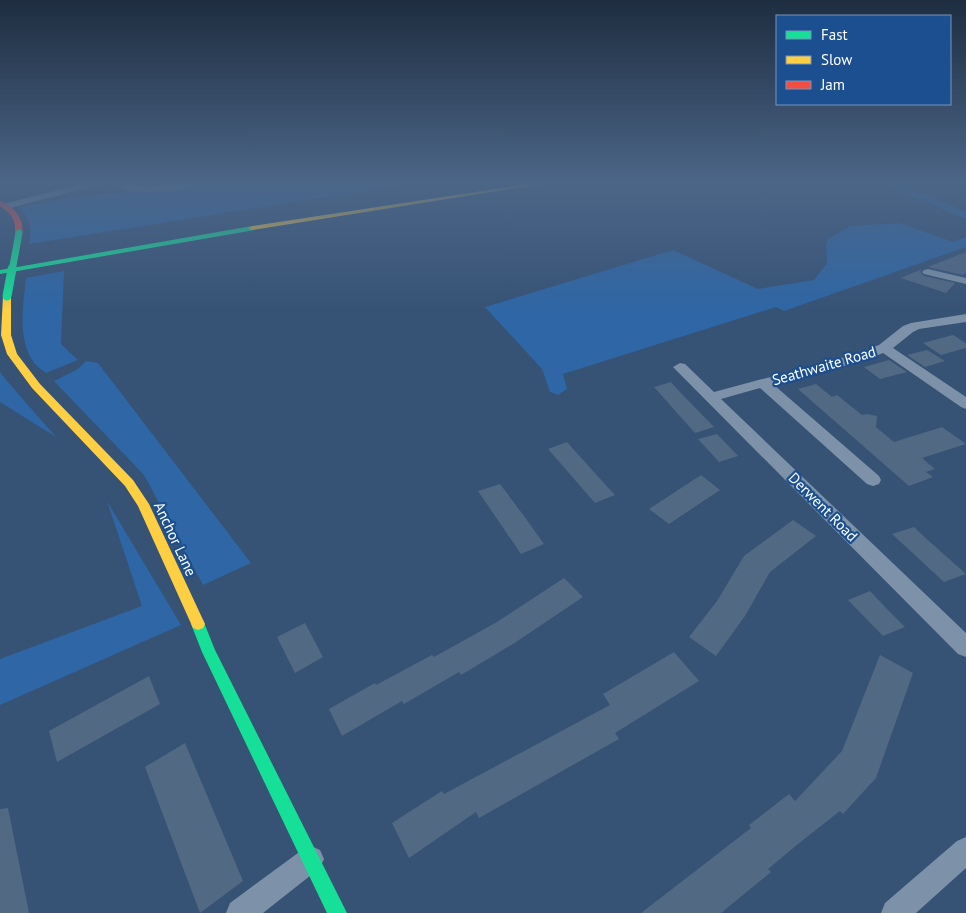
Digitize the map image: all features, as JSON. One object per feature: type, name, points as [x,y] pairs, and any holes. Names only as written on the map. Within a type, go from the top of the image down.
[{"type":"main road","name":"Anchor Lane","points":[[19,225],[7,296],[6,334],[9,352],[21,370],[129,483],[143,504],[193,612],[209,652],[337,913]]},
{"type":"main road","points":[[0,272],[271,225]]},
{"type":"main road","points":[[0,258],[29,253]]},
{"type":"street","points":[[928,272],[954,276],[966,281]]},
{"type":"street","name":"Seathwaite Road","points":[[711,397],[861,357],[884,348],[908,329],[916,326],[966,318]]},
{"type":"street","name":"Seathwaite Road","points":[[884,348],[963,407]]},
{"type":"street","name":"Derwent Road","points":[[680,367],[966,647]]},
{"type":"street","name":"Seathwaite Road","points":[[763,383],[799,423],[873,480]]},
{"type":"street","points":[[895,913],[966,850]]},
{"type":"street","points":[[240,913],[311,859]]},
{"type":"shaded area","points":[[29,225],[151,225],[29,244]]},
{"type":"shaded area","points":[[904,225],[953,242],[966,237],[966,247],[784,311],[776,307],[563,374],[567,389],[558,395],[550,392],[542,369],[485,307],[673,250],[758,289],[814,280],[827,263],[826,244],[828,239],[850,226]]},
{"type":"shaded area","points":[[64,271],[61,344],[78,360],[46,373],[34,363],[25,343],[22,322],[26,278]]},
{"type":"shaded area","points":[[86,361],[98,363],[251,563],[203,585],[144,475],[54,381],[78,369]]},
{"type":"shaded area","points":[[0,372],[7,381],[56,437],[0,402]]},
{"type":"shaded area","points":[[107,501],[181,625],[0,705],[0,659],[142,606]]},
{"type":"building","points":[[966,252],[966,272],[963,275],[928,267]]},
{"type":"building","points":[[922,269],[920,272],[924,276],[955,283],[946,293],[901,278]]},
{"type":"building","points":[[953,335],[966,343],[966,348],[941,355],[923,343]]},
{"type":"building","points":[[927,350],[945,361],[925,367],[907,355]]},
{"type":"building","points":[[889,360],[907,372],[880,379],[864,367]]},
{"type":"building","points":[[671,382],[714,427],[695,433],[654,387]]},
{"type":"building","points":[[816,384],[832,397],[837,395],[862,415],[877,416],[876,427],[894,442],[942,427],[966,444],[922,458],[935,469],[926,472],[933,477],[909,486],[798,389]]},
{"type":"building","points":[[717,434],[738,456],[719,462],[698,439]]},
{"type":"building","points":[[567,442],[615,495],[595,503],[548,449]]},
{"type":"building","points":[[701,475],[720,490],[669,524],[649,509]]},
{"type":"building","points":[[500,484],[544,544],[521,554],[478,491]]},
{"type":"building","points":[[793,520],[816,536],[770,572],[745,616],[716,656],[689,637],[717,601],[744,556]]},
{"type":"building","points":[[914,527],[966,574],[944,582],[892,534]]},
{"type":"building","points":[[564,578],[583,597],[513,644],[461,675],[459,672],[404,704],[402,701],[342,736],[329,709],[375,683],[376,685],[432,655],[434,657],[497,622]]},
{"type":"building","points":[[870,591],[905,627],[883,636],[848,600]]},
{"type":"building","points":[[305,623],[323,657],[295,673],[277,637]]},
{"type":"building","points":[[674,652],[699,681],[615,733],[619,739],[479,818],[476,812],[409,858],[392,823],[442,791],[444,794],[610,705],[603,694]]},
{"type":"building","points":[[880,655],[913,673],[876,778],[843,814],[840,811],[798,844],[768,869],[771,872],[721,913],[641,913],[751,828],[749,825],[789,794],[795,801],[842,751]]},
{"type":"building","points":[[149,676],[160,704],[57,762],[49,731]]},
{"type":"building","points":[[185,743],[243,881],[200,913],[145,767]]},
{"type":"building","points":[[8,808],[29,913],[0,913],[0,809]]},
{"type":"traffic: fast","points":[[0,272],[252,228]]},
{"type":"traffic: fast","points":[[7,296],[19,233]]},
{"type":"traffic: fast","points":[[198,624],[209,652],[337,913]]},
{"type":"traffic: slow","points":[[252,228],[274,225]]},
{"type":"traffic: slow","points":[[7,296],[6,335],[12,354],[36,386],[129,483],[143,504],[198,624]]},
{"type":"traffic: jam","points":[[18,225],[19,233]]}]
